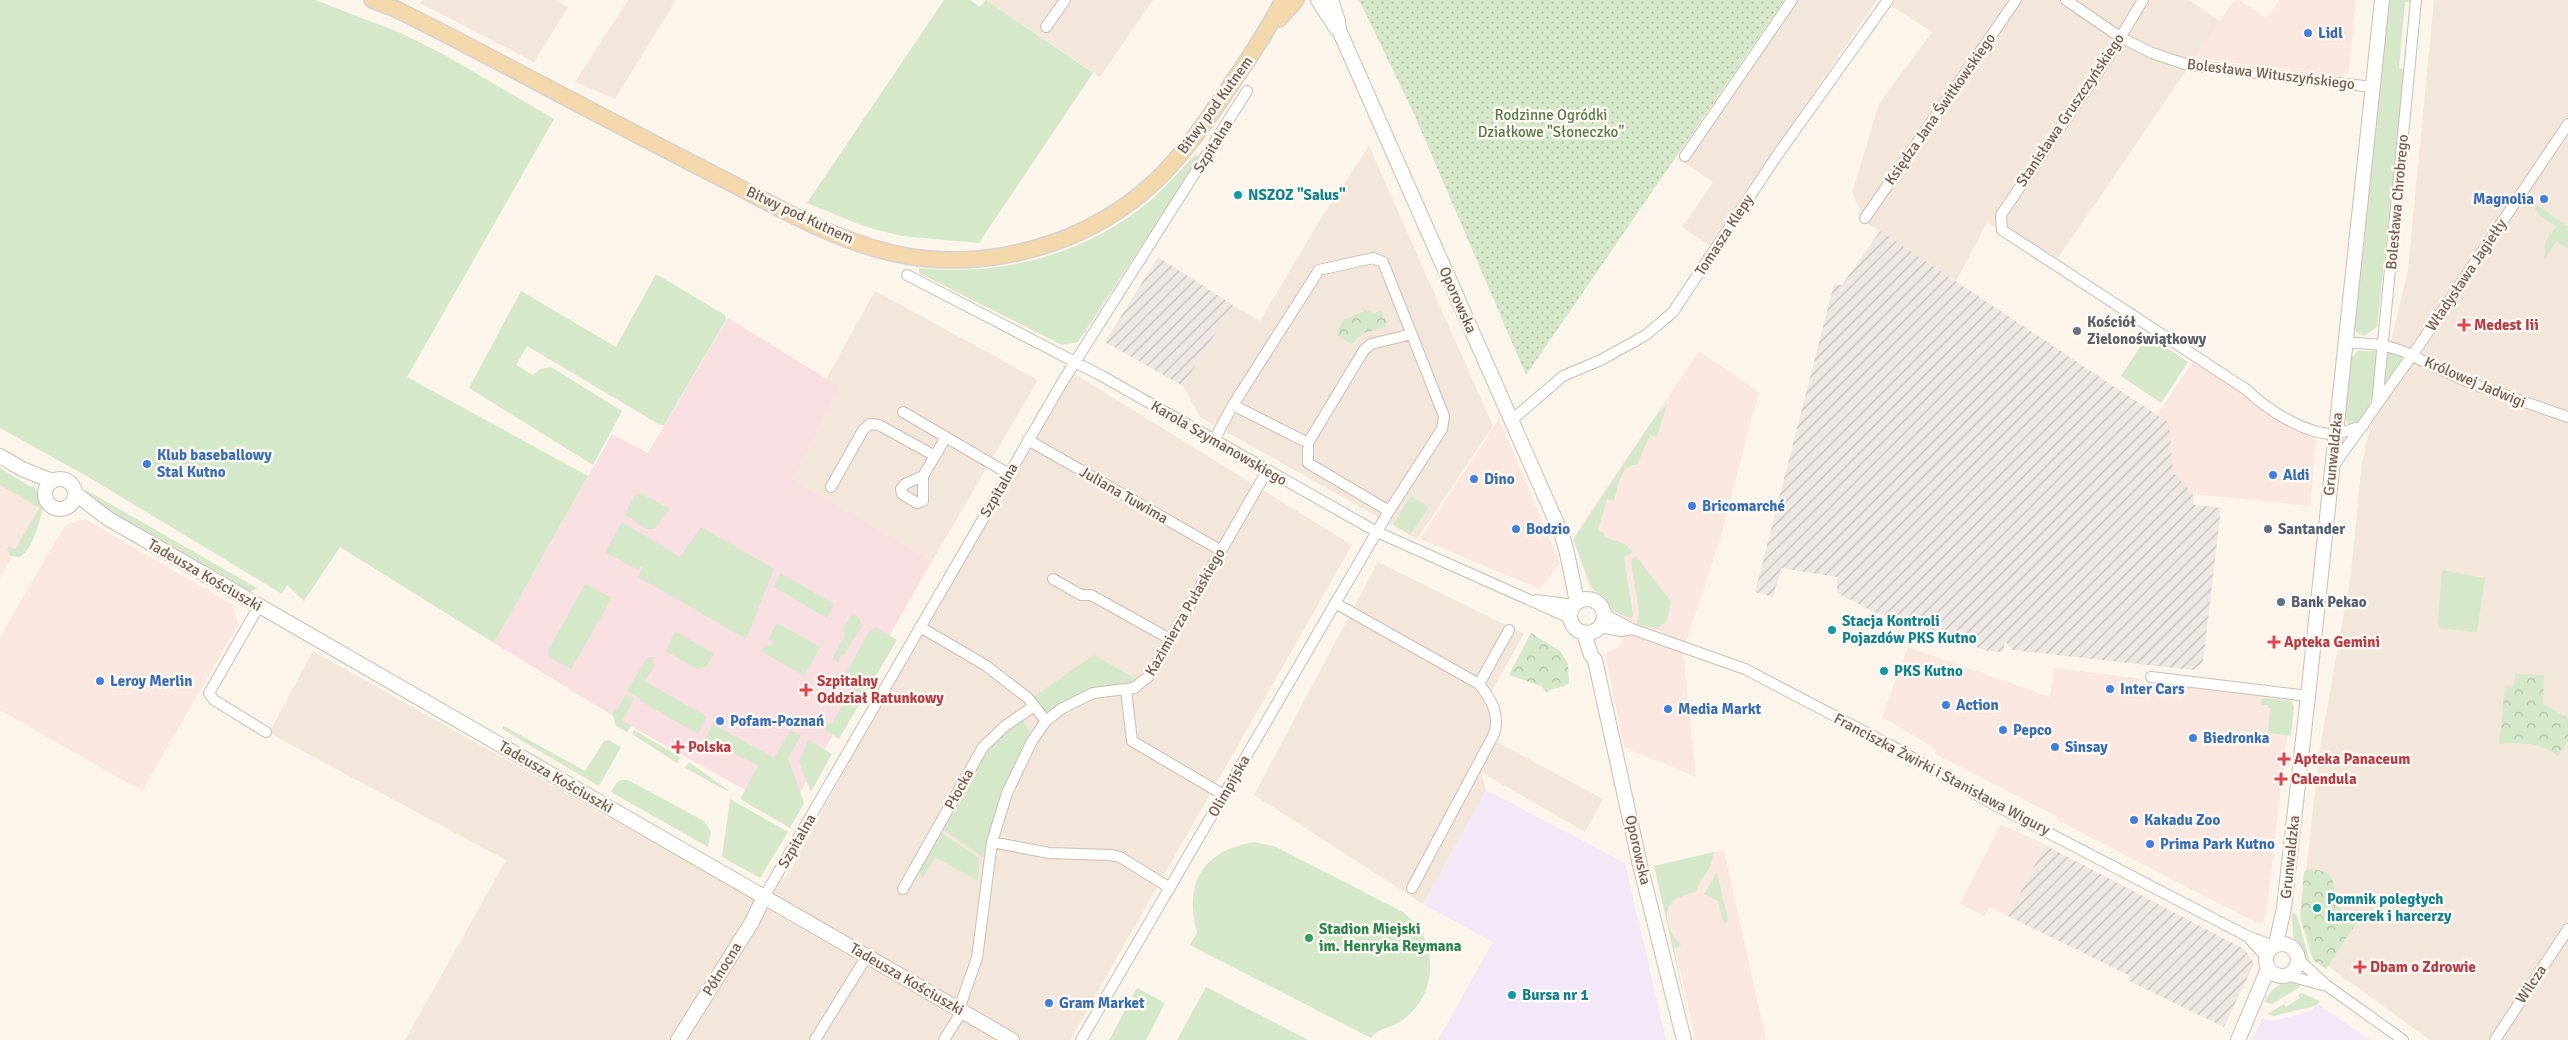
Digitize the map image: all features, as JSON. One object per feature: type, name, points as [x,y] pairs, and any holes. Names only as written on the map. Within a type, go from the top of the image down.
[{"type":"main road","name":"Bitwy pod Kutnem","points":[[372,0],[396,9],[454,38],[802,220],[887,252],[940,260],[977,260],[1042,246],[1078,233],[1112,215],[1143,192],[1184,150],[1266,33],[1296,0]]},
{"type":"main road","name":"Bitwy pod Kutnem","points":[[1266,33],[1283,0]]},
{"type":"street","points":[[1046,27],[1065,0]]},
{"type":"street","name":"Oporowska","points":[[1318,0],[1333,25],[1339,30]]},
{"type":"street","name":"Oporowska","points":[[1330,0],[1338,21],[1339,30],[1562,535],[1573,571],[1578,606]]},
{"type":"street","points":[[1686,156],[1792,0]]},
{"type":"street","name":"Tomasza Klepy","points":[[1512,420],[1564,376],[1601,360],[1646,335],[1673,312],[1778,154],[1888,0]]},
{"type":"street","name":"Księdza Jana Świtkowskiego","points":[[1865,218],[2016,0]]},
{"type":"street","name":"Bolesława Wituszyńskiego","points":[[2066,0],[2120,37],[2152,53],[2188,65],[2372,87]]},
{"type":"street","name":"Stanisława Gruszczyńskiego","points":[[2143,0],[2001,215],[2002,230],[2248,390],[2271,410],[2310,430],[2335,434]]},
{"type":"street","name":"Grunwaldzka","points":[[2274,952],[2284,908],[2382,0]]},
{"type":"street","name":"Bolesława Chrobrego","points":[[2377,405],[2416,0]]},
{"type":"street","name":"Szpitalna","points":[[764,897],[1028,440],[1075,362],[1247,91]]},
{"type":"street","name":"Władysława Jagiełły","points":[[2332,469],[2412,355],[2568,124]]},
{"type":"street","points":[[1214,440],[1319,270],[1373,258],[1383,262],[1412,334],[1371,344],[1364,350],[1308,443],[1308,463],[1389,511]]},
{"type":"street","name":"Karola Szymanowskiego","points":[[907,275],[1075,362],[1377,532],[1535,600],[1551,610],[1578,606]]},
{"type":"street","name":"Olimpijska","points":[[1082,1040],[1389,511],[1442,429],[1444,416],[1412,334]]},
{"type":"street","name":"Królowej Jadwigi","points":[[2344,342],[2383,345],[2412,355],[2470,383],[2568,417]]},
{"type":"street","points":[[1234,405],[1308,443]]},
{"type":"street","points":[[904,412],[1009,474]]},
{"type":"street","points":[[830,487],[863,430],[870,424],[879,424],[935,456]]},
{"type":"street","points":[[2335,434],[2363,426]]},
{"type":"street","points":[[923,476],[946,437]]},
{"type":"street","name":"Juliana Tuwima","points":[[1028,440],[1220,550]]},
{"type":"street","points":[[0,456],[48,487]]},
{"type":"street","name":"Kazimierza Pułaskiego","points":[[944,1040],[961,1010],[977,958],[992,842],[1011,785],[1032,741],[1046,721],[1062,709],[1093,693],[1111,689],[1126,690],[1142,683],[1149,676],[1267,471]]},
{"type":"street","points":[[66,480],[75,488],[76,494],[70,507],[61,510],[54,508],[46,500],[48,487],[66,480]]},
{"type":"street","name":"Tadeusza Kościuszki","points":[[76,494],[100,514],[1012,1040]]},
{"type":"street","name":"Tadeusza Kościuszki","points":[[70,507],[100,514]]},
{"type":"street","points":[[1053,579],[1081,595],[1091,595],[1170,640]]},
{"type":"street","points":[[1335,603],[1479,684],[1492,704],[1498,721],[1496,729],[1412,888]]},
{"type":"street","points":[[1600,605],[1596,626],[1574,626],[1578,606],[1600,605]]},
{"type":"street","points":[[260,606],[210,693],[214,700],[266,732]]},
{"type":"street","name":"Oporowska","points":[[1596,626],[1590,655],[1594,660],[1640,865],[1684,1040]]},
{"type":"street","name":"Franciszka Żwirki i Stanisława Wigury","points":[[1596,626],[1622,631],[1632,629],[1745,669],[1899,750],[1993,804],[2246,935],[2274,952]]},
{"type":"street","points":[[920,627],[985,665],[1028,698],[1046,721]]},
{"type":"street","points":[[1479,684],[1509,630]]},
{"type":"street","points":[[2151,677],[2308,696]]},
{"type":"street","points":[[1126,690],[1132,741],[1224,795]]},
{"type":"street","name":"Płocka","points":[[903,889],[983,747],[1005,726],[1034,706]]},
{"type":"street","points":[[992,842],[1050,853],[1120,857],[1170,888]]},
{"type":"street","name":"Północna","points":[[678,1040],[752,922],[764,897]]},
{"type":"street","name":"Wilcza","points":[[2495,1040],[2568,929]]},
{"type":"street","points":[[2274,952],[2294,948],[2299,960],[2326,986],[2402,1040]]},
{"type":"street","points":[[2274,952],[2284,976]]},
{"type":"street","points":[[2238,1040],[2256,1001],[2274,952]]},
{"type":"street","points":[[815,1040],[867,956]]},
{"type":"street","points":[[2256,1001],[2284,976],[2294,971],[2299,960]]},
{"type":"street","points":[[2284,976],[2326,986]]},
{"type":"shaded area","points":[[422,0],[555,0],[568,7],[534,62],[420,3]]},
{"type":"shaded area","points":[[628,0],[676,0],[615,99],[575,82]]},
{"type":"shaded area","points":[[986,0],[1153,0],[1100,77]]},
{"type":"shaded area","points":[[1784,0],[1877,0],[1709,245],[1682,227],[1713,182],[1677,158]]},
{"type":"shaded area","points":[[1882,0],[2189,0],[2220,21],[2058,258],[1987,223],[1956,281],[1865,221],[1852,193],[1879,104],[1932,32]]},
{"type":"shaded area","points":[[2234,0],[2239,0],[2267,19],[2279,0],[2356,0],[2349,70],[2341,76],[2195,58]]},
{"type":"shaded area","points":[[2434,0],[2568,0],[2568,1040],[2430,1040],[2328,966],[2306,938],[2303,899],[2320,748],[2351,574],[2362,462],[2408,270]]},
{"type":"shaded area","points":[[1369,146],[1493,426],[1417,539],[1200,417],[1183,386],[1233,305],[1260,321],[1323,215]]},
{"type":"shaded area","points":[[1880,231],[2169,423],[2173,472],[2193,494],[2194,505],[2221,508],[2203,662],[2193,670],[2012,650],[2005,641],[2003,652],[1988,651],[1872,611],[1837,593],[1837,577],[1781,568],[1773,597],[1755,592],[1834,284],[1842,285]]},
{"type":"shaded area","points":[[1158,257],[1233,305],[1183,386],[1105,342]]},
{"type":"shaded area","points":[[875,291],[1038,380],[932,561],[793,479],[840,387],[826,379]]},
{"type":"shaded area","points":[[728,318],[840,387],[793,479],[932,561],[788,814],[620,720],[494,643],[612,434],[648,453]]},
{"type":"shaded area","points":[[1699,351],[1760,393],[1753,412],[1722,533],[1683,651],[1696,777],[1624,747],[1605,653],[1619,647],[1628,621],[1611,613],[1588,585],[1574,536]]},
{"type":"shaded area","points":[[2194,360],[2257,404],[2317,433],[2310,506],[2193,494],[2173,472],[2169,423],[2157,415]]},
{"type":"shaded area","points":[[1073,373],[1352,545],[1070,1040],[405,1040],[506,860],[269,733],[313,651],[748,896],[787,877],[883,699]]},
{"type":"shaded area","points":[[1499,419],[1560,563],[1540,589],[1420,539]]},
{"type":"shaded area","points":[[0,469],[35,503],[38,510],[0,578]]},
{"type":"shaded area","points":[[85,519],[233,605],[238,625],[142,791],[0,710],[0,637],[65,525]]},
{"type":"shaded area","points":[[1378,562],[1524,634],[1491,692],[1497,742],[1603,799],[1585,832],[1481,772],[1486,790],[1423,904],[1254,795]]},
{"type":"shaded area","points":[[1908,647],[2050,697],[2054,668],[2137,678],[2144,687],[2158,690],[2169,681],[2292,692],[2267,909],[2263,921],[2257,923],[2057,820],[2058,817],[1935,754],[1936,749],[1882,717]]},
{"type":"shaded area","points":[[1486,790],[1625,863],[1666,1040],[1438,1040],[1493,942],[1423,904]]},
{"type":"shaded area","points":[[2002,825],[2045,844],[2008,916],[1990,907],[1984,916],[1960,904],[1997,831],[1995,830]]},
{"type":"shaded area","points":[[2045,845],[2244,949],[2254,963],[2224,1027],[2129,981],[2130,976],[2008,916]]},
{"type":"shaded area","points":[[1724,850],[1766,1040],[1696,1040],[1656,866]]},
{"type":"shaded area","points":[[2317,1004],[2370,1040],[2252,1040],[2262,1019],[2272,1021],[2312,1011]]},
{"type":"green space","points":[[0,0],[315,0],[401,33],[443,54],[554,119],[407,377],[588,476],[494,643],[340,547],[304,601],[287,585],[282,594],[90,478],[0,428]]},
{"type":"green space","points":[[944,0],[970,0],[980,7],[986,0],[1093,73],[979,243],[901,236],[863,226],[807,203]]},
{"type":"green space","name":"Rodzinne Ogródki Działkowe \"Słoneczko\"","points":[[1359,0],[1784,0],[1526,375],[1414,114]]},
{"type":"green space","points":[[2388,0],[2412,0],[2412,2],[2405,2],[2399,68],[2405,69],[2377,327],[2364,336],[2357,333],[2353,326],[2365,235]]},
{"type":"green space","points":[[1195,155],[1200,157],[1078,342],[1062,345],[919,273],[919,268],[950,270],[1011,265],[1071,248],[1099,235],[1150,201]]},
{"type":"green space","points":[[2537,205],[2568,226],[2568,249],[2556,241],[2544,261],[2545,244],[2550,232],[2552,233],[2556,226],[2541,217],[2535,209]]},
{"type":"green space","points":[[656,274],[725,315],[726,320],[664,425],[660,425],[527,346],[516,365],[533,375],[540,369],[551,367],[622,411],[593,465],[469,388],[521,291],[616,347]]},
{"type":"green space","points":[[1367,310],[1374,313],[1381,310],[1387,322],[1384,328],[1363,333],[1351,344],[1336,335],[1343,320]]},
{"type":"green space","points":[[2148,335],[2188,362],[2161,403],[2121,376]]},
{"type":"green space","points":[[2358,351],[2377,351],[2376,371],[2371,401],[2367,410],[2353,426],[2348,425],[2343,412],[2349,360]]},
{"type":"green space","points":[[2388,352],[2401,353],[2404,357],[2384,384]]},
{"type":"green space","points":[[1667,405],[1657,437],[1650,435],[1637,465],[1627,468],[1623,473],[1614,501],[1607,499],[1598,530],[1604,533],[1604,537],[1625,544],[1633,552],[1624,558],[1633,614],[1632,619],[1613,611],[1604,597],[1592,588],[1573,540],[1655,417]]},
{"type":"green space","points":[[0,468],[31,487],[33,486],[41,501],[42,512],[34,537],[27,550],[19,557],[10,556],[7,549],[9,546],[15,549],[39,508],[0,485]]},
{"type":"green space","points":[[86,490],[257,588],[252,591],[244,591],[84,497]]},
{"type":"green space","points":[[640,493],[670,509],[654,529],[645,529],[625,514],[634,496]]},
{"type":"green space","points":[[1411,496],[1429,507],[1410,535],[1393,524]]},
{"type":"green space","points":[[622,522],[680,557],[701,527],[774,569],[746,639],[638,577],[643,567],[641,566],[638,570],[605,552]]},
{"type":"green space","points":[[1636,556],[1671,602],[1667,620],[1658,629],[1637,624],[1639,613],[1631,561]]},
{"type":"green space","points":[[2442,570],[2485,578],[2477,632],[2440,628],[2438,624]]},
{"type":"green space","points":[[780,573],[834,604],[827,618],[774,587]]},
{"type":"green space","points":[[585,584],[612,598],[571,669],[551,658],[547,652]]},
{"type":"green space","points":[[852,614],[859,618],[862,626],[838,662],[832,659],[846,633],[842,631]]},
{"type":"green space","points":[[777,623],[820,647],[804,676],[761,651],[766,644],[770,646],[773,641],[768,639]]},
{"type":"green space","points":[[876,628],[897,640],[839,739],[825,730],[823,725],[832,723],[856,683],[845,675],[869,631]]},
{"type":"green space","points":[[675,631],[714,654],[706,667],[696,669],[666,651]]},
{"type":"green space","points":[[1531,633],[1560,651],[1568,664],[1569,683],[1547,692],[1541,686],[1509,675]]},
{"type":"green space","points":[[1094,655],[1139,681],[1088,691],[1046,713],[1032,698]]},
{"type":"green space","points":[[654,657],[651,663],[655,665],[645,681],[707,717],[698,734],[640,701],[641,699],[627,691],[646,659]]},
{"type":"green space","points":[[2516,674],[2544,675],[2543,704],[2568,718],[2568,741],[2558,756],[2536,745],[2523,743],[2499,744],[2505,686],[2513,687]]},
{"type":"green space","points":[[626,694],[634,699],[622,721],[631,726],[627,732],[616,726],[612,713],[614,709],[617,710]]},
{"type":"green space","points":[[2262,698],[2291,701],[2294,706],[2291,736],[2268,733],[2270,709],[2267,705],[2261,705]]},
{"type":"green space","points":[[1022,719],[1031,735],[984,858],[944,830],[947,822],[945,821],[992,741]]},
{"type":"green space","points":[[713,724],[774,758],[791,730],[801,735],[788,758],[804,803],[790,828],[740,799],[758,766],[705,738]]},
{"type":"green space","points":[[504,726],[585,771],[604,741],[609,740],[621,747],[599,786],[502,729]]},
{"type":"green space","points":[[634,730],[680,757],[677,763],[632,734]]},
{"type":"green space","points":[[808,740],[832,754],[811,792],[799,761]]},
{"type":"green space","points":[[689,762],[728,790],[685,768]]},
{"type":"green space","points":[[628,780],[704,821],[711,832],[708,847],[611,792],[617,782]]},
{"type":"green space","points":[[730,799],[788,832],[760,878],[722,857]]},
{"type":"green space","points":[[939,831],[979,858],[978,881],[935,857],[922,879],[918,868]]},
{"type":"green space","name":"Stadion Miejski im. Henryka Reymana","points":[[1255,842],[1276,847],[1403,912],[1416,924],[1425,940],[1429,954],[1429,980],[1425,993],[1409,1015],[1398,1023],[1380,1030],[1371,1038],[1190,945],[1197,932],[1193,914],[1193,898],[1196,884],[1202,871],[1222,852]]},
{"type":"green space","points":[[1714,852],[1711,865],[1695,892],[1673,902],[1667,912],[1670,928],[1681,946],[1674,948],[1691,1030],[1654,866]]},
{"type":"green space","points":[[2308,869],[2325,872],[2330,876],[2341,908],[2357,922],[2326,969],[2313,960],[2300,917],[2304,872]]},
{"type":"green space","points":[[1717,872],[1728,920],[1726,923],[1723,921],[1718,901],[1704,894]]},
{"type":"green space","points":[[2292,912],[2297,915],[2311,966],[2293,937]]},
{"type":"green space","points":[[2297,981],[2302,983],[2300,987],[2272,1004],[2264,1002],[2277,986],[2286,982]]},
{"type":"green space","points":[[1206,987],[1308,1040],[1177,1040]]},
{"type":"green space","points":[[1137,988],[1165,1003],[1146,1040],[1109,1040]]},
{"type":"green space","points":[[2302,993],[2320,1001],[2315,1006],[2274,1016],[2267,1014],[2284,1004],[2286,1007],[2300,998],[2298,995]]},
{"type":"place","name":"Lidl","points":[[2308,33]]},
{"type":"place","name":"NSZOZ \"Salus\"","points":[[1238,195]]},
{"type":"place","name":"Magnolia","points":[[2544,199]]},
{"type":"place","name":"Medest Iii","points":[[2464,325]]},
{"type":"place","name":"Kościół Zielonoświątkowy","points":[[2077,331]]},
{"type":"place","name":"Klub baseballowy Stal Kutno","points":[[147,464]]},
{"type":"place","name":"Aldi","points":[[2273,475]]},
{"type":"place","name":"Dino","points":[[1474,479]]},
{"type":"place","name":"Bricomarché","points":[[1692,506]]},
{"type":"place","name":"Bodzio","points":[[1516,529]]},
{"type":"place","name":"Santander","points":[[2268,529]]},
{"type":"place","name":"Bank Pekao","points":[[2281,602]]},
{"type":"place","name":"Stacja Kontroli Pojazdów PKS Kutno","points":[[1832,630]]},
{"type":"place","name":"Apteka Gemini","points":[[2274,642]]},
{"type":"place","name":"PKS Kutno","points":[[1884,671]]},
{"type":"place","name":"Leroy Merlin","points":[[100,681]]},
{"type":"place","name":"Inter Cars","points":[[2110,689]]},
{"type":"place","name":"Szpitalny Oddział Ratunkowy","points":[[806,690]]},
{"type":"place","name":"Action","points":[[1946,705]]},
{"type":"place","name":"Media Markt","points":[[1668,709]]},
{"type":"place","name":"Pofam-Poznań","points":[[720,721]]},
{"type":"place","name":"Pepco","points":[[2003,730]]},
{"type":"place","name":"Biedronka","points":[[2193,738]]},
{"type":"place","name":"Polska","points":[[678,747]]},
{"type":"place","name":"Sinsay","points":[[2055,747]]},
{"type":"place","name":"Apteka Panaceum","points":[[2284,759]]},
{"type":"place","name":"Calendula","points":[[2281,779]]},
{"type":"place","name":"Kakadu Zoo","points":[[2134,820]]},
{"type":"place","name":"Prima Park Kutno","points":[[2150,844]]},
{"type":"place","name":"Pomnik poległych harcerek i harcerzy","points":[[2317,908]]},
{"type":"place","name":"Stadion Miejski im. Henryka Reymana","points":[[1309,938]]},
{"type":"place","name":"Dbam o Zdrowie","points":[[2360,967]]},
{"type":"place","name":"Bursa nr 1","points":[[1512,995]]},
{"type":"place","name":"Gram Market","points":[[1049,1003]]}]
